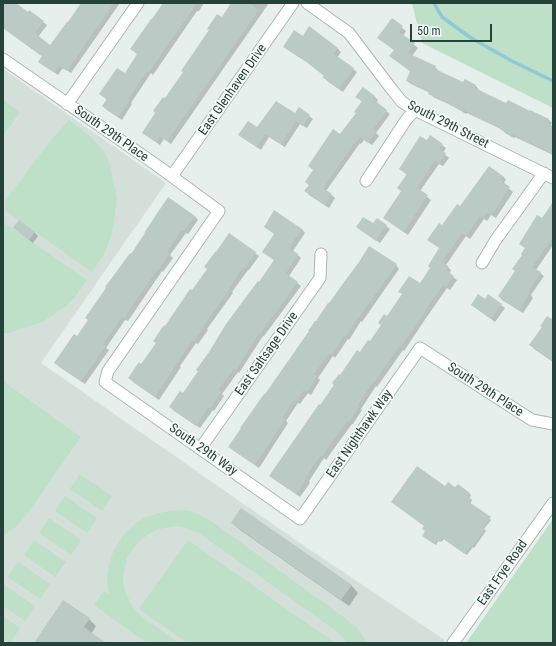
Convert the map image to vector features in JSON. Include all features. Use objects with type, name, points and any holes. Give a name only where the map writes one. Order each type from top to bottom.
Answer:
[{"type":"street","points":[[68,104],[138,3]]},
{"type":"street","name":"East Glenhaven Drive","points":[[172,176],[293,3]]},
{"type":"street","name":"South 29th Street","points":[[307,3],[349,32],[402,102],[415,110],[548,175]]},
{"type":"street","name":"South 29th Place","points":[[3,59],[172,176],[219,211],[108,371],[105,382]]},
{"type":"street","points":[[366,181],[406,120],[415,110]]},
{"type":"street","points":[[482,263],[495,241],[548,175]]},
{"type":"street","name":"East Saltsage Drive","points":[[200,449],[320,278],[320,254]]},
{"type":"street","name":"South 29th Place","points":[[420,348],[532,420],[553,424]]},
{"type":"street","name":"East Nighthawk Way","points":[[300,519],[420,348]]},
{"type":"street","name":"South 29th Way","points":[[105,382],[300,519]]},
{"type":"street","name":"East Frye Road","points":[[453,643],[553,503]]},
{"type":"shaded area","points":[[3,69],[166,183],[41,363],[297,541],[445,640],[443,643],[3,643]]},
{"type":"green space","points":[[412,3],[553,3],[553,108],[422,43]]},
{"type":"green space","points":[[3,100],[20,112],[3,136]]},
{"type":"green space","points":[[69,120],[91,137],[104,152],[110,164],[117,198],[111,236],[104,254],[92,272],[6,211],[5,201],[47,145]]},
{"type":"green space","points":[[3,222],[87,280],[75,297],[66,306],[53,315],[42,322],[9,333],[3,333]]},
{"type":"green space","points":[[3,381],[81,437],[27,514],[17,526],[3,535]]},
{"type":"green space","points":[[80,474],[112,496],[102,511],[70,489]]},
{"type":"green space","points":[[65,496],[97,518],[87,533],[55,511]]},
{"type":"green space","points":[[169,511],[190,511],[211,521],[345,618],[357,628],[367,643],[348,643],[336,631],[200,534],[184,527],[177,526],[159,529],[139,541],[127,558],[123,580],[125,592],[133,607],[141,616],[179,643],[147,643],[94,605],[104,591],[109,594],[107,583],[110,562],[113,552],[123,535],[136,523],[146,517]]},
{"type":"green space","points":[[49,518],[81,540],[71,555],[39,533]]},
{"type":"green space","points":[[553,519],[553,643],[466,643]]},
{"type":"green space","points":[[34,540],[66,562],[55,577],[24,555]]},
{"type":"green space","points":[[188,540],[335,643],[187,643],[139,609]]},
{"type":"green space","points":[[18,562],[50,584],[40,599],[8,577]]},
{"type":"green space","points":[[3,584],[35,606],[25,621],[3,606]]},
{"type":"green space","points":[[3,616],[20,628],[10,643],[3,638]]},
{"type":"building","points":[[3,3],[16,3],[44,21],[35,33],[50,45],[81,3],[114,3],[67,71],[59,66],[55,73],[38,62],[42,56],[3,28]]},
{"type":"building","points":[[163,3],[197,3],[149,72],[147,71],[118,117],[102,106],[107,99],[99,94],[117,68],[125,73],[137,54],[130,49]]},
{"type":"building","points":[[231,3],[249,3],[259,10],[167,141],[160,136],[156,142],[142,133],[155,113],[153,111],[163,97],[165,98],[183,72],[181,71],[209,30],[207,29],[217,14],[222,17]]},
{"type":"building","points":[[392,18],[403,26],[399,32],[415,43],[408,53],[436,66],[435,69],[463,82],[465,79],[476,85],[475,88],[506,103],[508,100],[549,119],[547,123],[553,126],[553,154],[511,135],[463,110],[462,111],[406,81],[410,71],[389,56],[394,50],[377,38]]},
{"type":"building","points":[[309,26],[338,48],[334,54],[354,68],[339,89],[322,77],[324,76],[304,60],[283,47],[294,30],[303,36]]},
{"type":"building","points":[[363,87],[375,96],[373,99],[387,110],[373,130],[376,132],[368,143],[360,137],[357,142],[356,141],[323,188],[332,194],[325,205],[304,191],[309,185],[305,182],[313,170],[308,166],[333,129],[340,134],[356,113],[354,112],[362,101],[355,97]]},
{"type":"building","points":[[276,101],[295,113],[299,107],[310,115],[303,126],[296,121],[281,144],[265,134],[257,147],[238,135],[248,121],[257,127]]},
{"type":"building","points":[[430,135],[443,144],[439,149],[446,153],[439,164],[435,161],[417,188],[428,195],[404,232],[383,218],[401,191],[397,188],[407,174],[399,169],[420,136],[427,140]]},
{"type":"building","points":[[489,166],[503,176],[500,180],[510,187],[492,215],[487,212],[483,218],[480,216],[466,236],[462,233],[442,262],[448,266],[446,270],[454,276],[446,287],[443,285],[400,348],[399,347],[373,384],[372,383],[358,405],[360,406],[349,422],[348,421],[334,439],[322,457],[320,456],[296,494],[269,476],[334,385],[332,383],[339,374],[340,375],[357,350],[360,352],[368,340],[370,341],[381,325],[378,323],[384,314],[387,316],[402,294],[398,292],[409,276],[420,283],[430,268],[428,266],[439,248],[427,240],[439,223],[442,225],[457,204],[460,206]]},
{"type":"building","points":[[168,197],[195,216],[184,231],[182,230],[167,252],[170,254],[124,318],[122,317],[103,344],[106,346],[81,381],[54,363],[74,334],[77,336],[88,320],[85,318],[106,288],[105,287],[130,253],[131,254]]},
{"type":"building","points":[[553,202],[553,237],[532,267],[541,272],[528,292],[530,293],[519,311],[498,296],[515,271],[512,269],[525,248],[519,244],[537,215],[542,218]]},
{"type":"building","points":[[274,210],[302,229],[289,248],[298,254],[286,273],[298,282],[260,334],[259,333],[236,370],[234,369],[218,390],[221,392],[211,408],[209,407],[196,426],[169,407],[180,391],[183,393],[226,324],[274,260],[262,252],[274,234],[264,227]]},
{"type":"building","points":[[363,217],[373,223],[377,218],[387,225],[376,241],[356,227]]},
{"type":"building","points":[[19,220],[35,232],[29,240],[13,228]]},
{"type":"building","points":[[229,233],[256,252],[229,288],[230,289],[204,325],[205,326],[194,341],[192,341],[155,397],[128,378],[139,362],[141,364],[156,343],[153,341],[190,289],[192,290],[207,269],[204,267]]},
{"type":"building","points":[[369,246],[397,264],[345,337],[344,336],[332,355],[329,353],[314,374],[317,376],[307,392],[304,390],[296,402],[294,400],[283,417],[285,419],[255,465],[228,447]]},
{"type":"building","points":[[478,294],[485,299],[488,294],[502,304],[491,319],[471,305]]},
{"type":"building","points":[[547,316],[553,320],[553,361],[529,345],[542,327],[540,326]]},
{"type":"building","points":[[417,466],[445,486],[448,482],[455,487],[458,484],[470,493],[468,496],[471,498],[469,502],[491,517],[483,528],[485,529],[465,554],[442,538],[440,542],[437,540],[434,544],[422,536],[425,531],[422,529],[424,526],[391,502]]},
{"type":"building","points":[[241,508],[352,585],[341,600],[231,523]]},
{"type":"building","points":[[63,600],[90,618],[84,627],[106,643],[34,643]]},
{"type":"waterway","points":[[434,3],[442,17],[471,38],[512,61],[553,81]]}]
